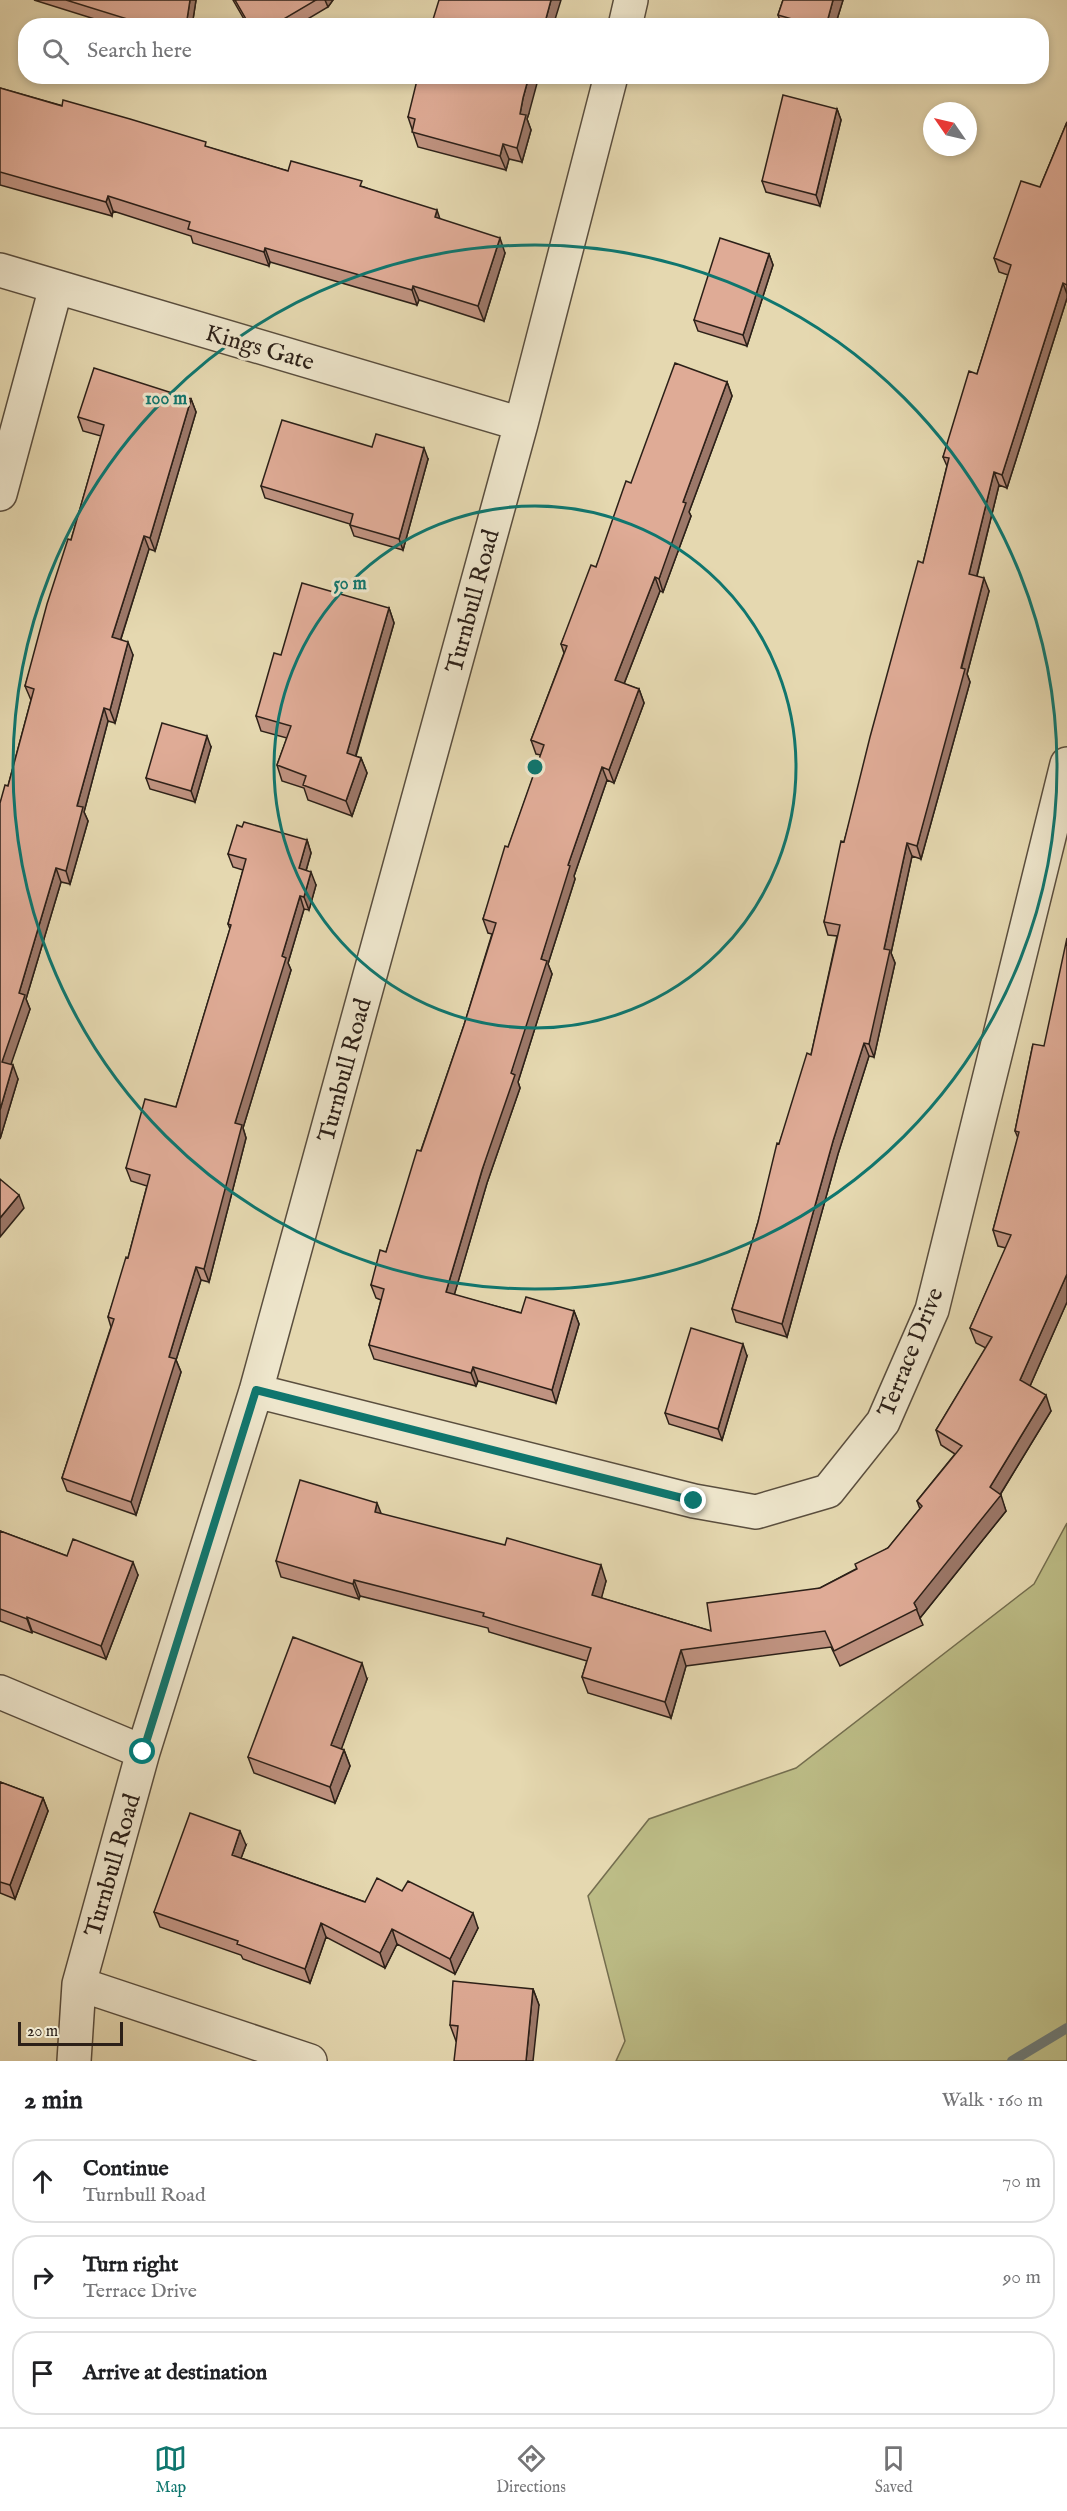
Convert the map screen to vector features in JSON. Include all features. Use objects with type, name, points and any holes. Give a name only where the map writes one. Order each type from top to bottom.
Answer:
[{"type":"street","points":[[627,18],[632,0]]},
{"type":"street","name":"Turnbull Road","points":[[74,2061],[79,1984],[143,1752],[256,1390],[521,423],[610,84]]},
{"type":"street","name":"Kings Gate","points":[[0,270],[521,423]]},
{"type":"street","points":[[0,494],[56,287]]},
{"type":"street","name":"Terrace Drive","points":[[256,1390],[694,1501],[756,1512],[828,1491],[883,1422],[932,1310],[1067,764]]},
{"type":"street","points":[[0,1692],[143,1752]]},
{"type":"street","points":[[79,1984],[310,2061]]},
{"type":"green space","points":[[1067,1523],[1067,2061],[616,2061],[625,2041],[588,1896],[649,1819],[796,1768],[1034,1584]]},
{"type":"building","points":[[66,0],[190,0],[187,18],[124,18]]},
{"type":"building","points":[[235,0],[316,0],[286,18],[245,18]]},
{"type":"building","points":[[439,0],[551,0],[546,18],[433,18]]},
{"type":"building","points":[[783,0],[833,0],[828,18],[788,18],[778,15]]},
{"type":"building","points":[[416,84],[527,84],[520,114],[526,115],[517,148],[503,144],[500,156],[412,132],[415,119],[408,117]]},
{"type":"building","points":[[0,88],[62,106],[63,100],[130,119],[206,142],[205,146],[288,171],[291,161],[362,181],[360,186],[437,210],[435,217],[500,238],[478,306],[413,286],[412,290],[265,248],[264,252],[188,229],[190,222],[108,196],[106,202],[0,172]]},
{"type":"building","points":[[783,95],[837,109],[816,195],[762,181]]},
{"type":"building","points":[[1067,122],[1067,285],[1063,283],[1002,475],[994,472],[969,574],[984,578],[961,668],[965,669],[917,846],[907,843],[884,949],[890,950],[869,1044],[864,1043],[833,1141],[782,1324],[732,1309],[758,1222],[777,1143],[779,1144],[807,1053],[811,1055],[840,925],[824,922],[841,841],[844,842],[918,561],[923,563],[949,458],[943,457],[969,371],[977,374],[1011,265],[994,258],[1021,181],[1040,187]]},
{"type":"building","points":[[720,238],[769,254],[743,335],[694,320]]},
{"type":"building","points":[[675,363],[727,382],[683,502],[686,503],[659,579],[655,577],[615,680],[639,689],[609,770],[602,767],[568,865],[570,866],[541,959],[547,961],[511,1073],[515,1075],[482,1170],[446,1292],[521,1313],[526,1297],[574,1311],[552,1390],[473,1367],[471,1373],[369,1345],[384,1289],[371,1285],[380,1250],[386,1252],[417,1150],[421,1151],[496,923],[483,919],[505,846],[508,847],[544,745],[531,740],[567,646],[561,644],[591,565],[596,567],[626,481],[631,483]]},
{"type":"building","points":[[94,368],[191,399],[150,538],[144,536],[112,637],[128,642],[110,710],[104,708],[77,806],[83,807],[66,871],[56,868],[19,993],[25,995],[2,1062],[13,1065],[0,1110],[0,803],[5,785],[8,786],[34,689],[25,686],[47,604],[68,539],[71,540],[104,425],[78,417]]},
{"type":"building","points":[[282,420],[372,447],[376,434],[424,448],[399,539],[350,525],[353,514],[261,486]]},
{"type":"building","points":[[302,583],[389,608],[347,753],[361,758],[346,801],[303,785],[306,776],[277,765],[291,726],[256,716],[274,653],[281,655]]},
{"type":"building","points":[[162,723],[207,736],[191,791],[146,778]]},
{"type":"building","points":[[244,822],[307,840],[299,868],[311,872],[304,897],[300,896],[282,956],[286,958],[235,1123],[242,1125],[204,1269],[196,1267],[169,1357],[176,1359],[131,1502],[62,1478],[114,1319],[108,1317],[126,1257],[128,1258],[150,1175],[126,1168],[145,1099],[176,1107],[231,925],[228,924],[246,859],[228,854],[237,825],[242,827]]},
{"type":"building","points":[[1067,938],[1067,1274],[1020,1380],[1046,1395],[990,1487],[1001,1495],[914,1603],[917,1609],[834,1651],[825,1631],[681,1650],[665,1702],[582,1677],[591,1648],[483,1616],[484,1613],[354,1580],[353,1584],[276,1561],[300,1480],[377,1503],[375,1512],[505,1545],[507,1538],[601,1565],[592,1595],[711,1631],[707,1603],[820,1588],[857,1569],[855,1564],[888,1548],[922,1506],[917,1501],[962,1446],[936,1430],[992,1337],[970,1328],[1011,1235],[993,1230],[1019,1132],[1015,1131],[1033,1044],[1044,1046]]},
{"type":"building","points":[[0,1179],[19,1195],[0,1218]]},
{"type":"building","points":[[691,1328],[743,1344],[718,1429],[665,1413]]},
{"type":"building","points":[[0,1531],[67,1556],[73,1539],[133,1562],[101,1646],[0,1609]]},
{"type":"building","points":[[293,1637],[362,1663],[331,1745],[344,1750],[330,1787],[248,1757]]},
{"type":"building","points":[[0,1782],[43,1798],[10,1885],[0,1882]]},
{"type":"building","points":[[190,1813],[240,1831],[232,1855],[365,1902],[377,1878],[402,1891],[408,1881],[473,1913],[450,1959],[392,1929],[380,1953],[321,1923],[305,1969],[237,1944],[238,1941],[154,1912]]},
{"type":"building","points":[[453,1981],[533,1989],[526,2061],[454,2061],[458,2026],[450,2025]]},
{"type":"waterway","points":[[1012,2061],[1067,2028]]},
{"type":"route","points":[[143,1752],[256,1390],[694,1501]]}]
